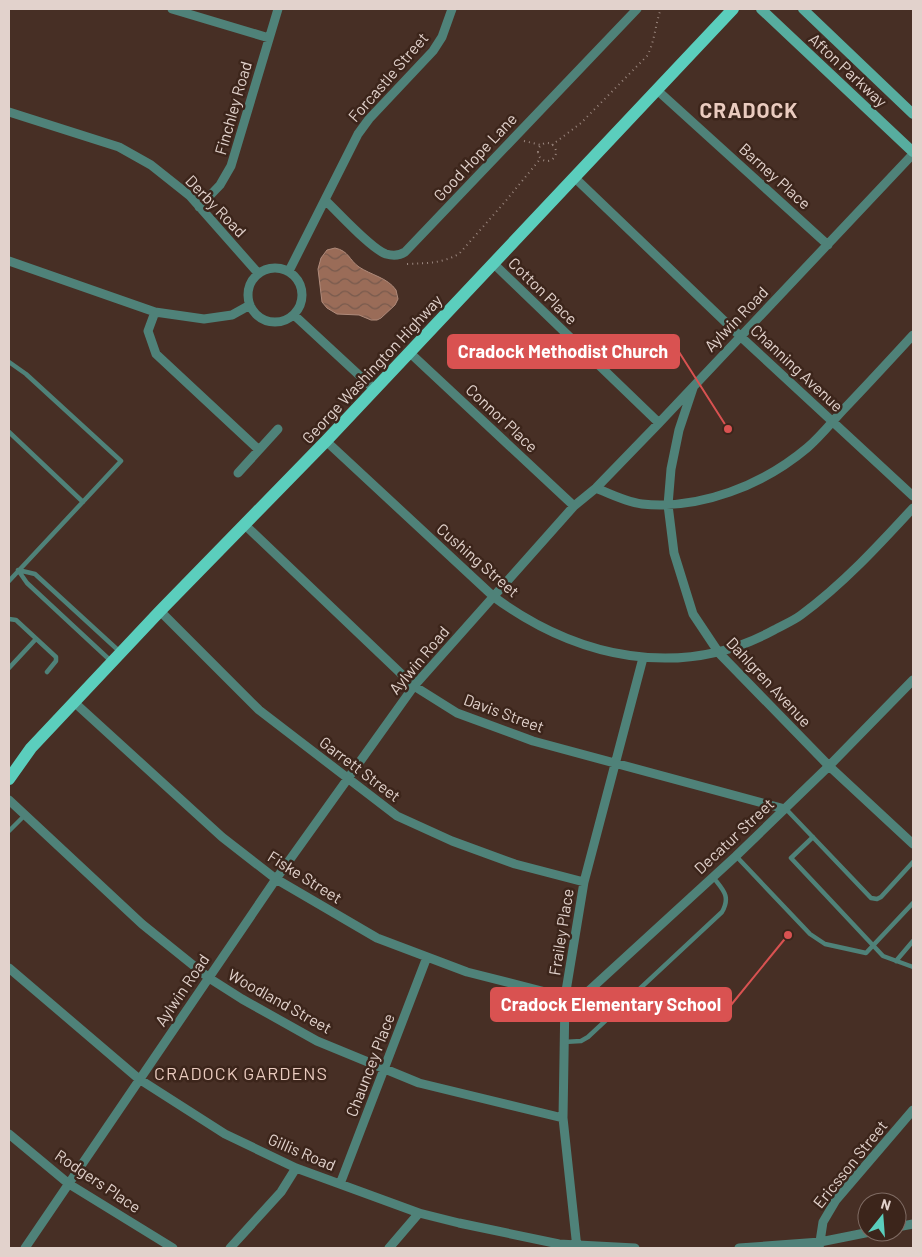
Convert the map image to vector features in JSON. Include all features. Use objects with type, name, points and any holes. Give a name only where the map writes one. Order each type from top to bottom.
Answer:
[{"type":"main road","name":"George Washington Highway","points":[[9,779],[31,748],[160,611],[326,441],[733,9]]},
{"type":"main road","name":"George Washington Highway","points":[[9,763],[31,748]]},
{"type":"street","points":[[172,9],[269,38]]},
{"type":"street","name":"Finchley Road","points":[[199,206],[220,185],[231,166],[278,9]]},
{"type":"street","name":"Forcastle Street","points":[[289,271],[358,134],[433,51],[442,37],[452,9]]},
{"type":"street","name":"Good Hope Lane","points":[[325,200],[380,251],[387,254],[400,255],[410,248],[637,9]]},
{"type":"street","name":"Afton Parkway","points":[[761,9],[913,153]]},
{"type":"street","name":"Afton Parkway","points":[[803,9],[913,114]]},
{"type":"street","name":"Barney Place","points":[[657,90],[828,244]]},
{"type":"street","name":"Derby Road","points":[[9,112],[119,147],[151,165],[190,196],[258,273]]},
{"type":"street","name":"Aylwin Road","points":[[25,1248],[276,879],[346,778],[414,686],[574,506],[596,488],[694,386],[913,153]]},
{"type":"street","name":"Channing Avenue","points":[[575,178],[740,336],[913,496]]},
{"type":"street","points":[[9,261],[155,312],[204,319],[232,315],[250,306]]},
{"type":"street","name":"Cotton Place","points":[[494,264],[658,423]]},
{"type":"street","points":[[273,267],[289,271],[296,276],[303,291],[303,300],[300,308],[287,320],[270,322],[261,319],[250,306],[248,288],[252,280],[258,273],[273,267]]},
{"type":"street","points":[[155,312],[148,332],[156,354],[259,450]]},
{"type":"street","points":[[294,315],[374,389]]},
{"type":"street","points":[[596,488],[640,504],[668,505],[708,498],[744,487],[782,466],[801,452],[832,422],[913,335]]},
{"type":"street","name":"Connor Place","points":[[409,352],[574,506]]},
{"type":"street","name":"Dahlgren Avenue","points":[[694,386],[679,430],[668,505],[674,553],[693,614],[719,653],[829,766],[913,844]]},
{"type":"street","points":[[238,473],[278,429]]},
{"type":"street","name":"Cushing Street","points":[[326,441],[494,596],[518,615],[560,636],[602,650],[643,658],[719,653],[753,641],[800,616],[860,565],[913,508]]},
{"type":"street","name":"Davis Street","points":[[245,525],[414,686],[457,713],[533,741],[785,809]]},
{"type":"street","name":"Garrett Street","points":[[160,611],[259,710],[397,816],[452,841],[515,864],[584,882]]},
{"type":"street","name":"Frailey Place","points":[[577,1246],[563,1118],[565,997],[584,882],[643,658]]},
{"type":"street","name":"Decatur Street","points":[[565,997],[582,997],[736,856],[829,766],[913,680]]},
{"type":"street","name":"Fiske Street","points":[[75,703],[222,837],[276,879],[377,938],[467,972],[565,997]]},
{"type":"street","name":"Woodland Street","points":[[9,800],[142,924],[210,978],[242,998],[317,1041],[419,1083],[563,1118]]},
{"type":"street","name":"Chauncey Place","points":[[340,1184],[427,957]]},
{"type":"street","name":"Gillis Road","points":[[9,968],[139,1079],[225,1134],[296,1168],[419,1213],[557,1246],[635,1248]]},
{"type":"street","name":"Ericsson Street","points":[[819,1245],[823,1222],[836,1200],[913,1110]]},
{"type":"street","name":"Rodgers Place","points":[[9,1134],[69,1184],[173,1248]]},
{"type":"street","points":[[230,1248],[281,1192],[296,1168]]},
{"type":"street","points":[[389,1248],[419,1213]]},
{"type":"street","points":[[740,1248],[819,1245],[857,1235]]},
{"type":"lane","points":[[9,362],[26,374],[121,461],[9,580]]},
{"type":"lane","points":[[9,432],[83,502]]},
{"type":"lane","points":[[18,570],[36,574],[116,658]]},
{"type":"lane","points":[[18,570],[27,583],[116,658]]},
{"type":"lane","points":[[9,619],[16,620],[35,640],[56,657],[56,661],[47,672]]},
{"type":"lane","points":[[9,668],[35,640]]},
{"type":"lane","points":[[785,809],[871,898],[881,897],[913,862]]},
{"type":"lane","points":[[9,831],[25,815]]},
{"type":"lane","points":[[813,837],[791,858],[883,956],[913,967]]},
{"type":"lane","points":[[736,856],[810,934],[826,944],[866,953],[912,906]]},
{"type":"lane","points":[[564,1042],[581,1041],[588,1038],[722,912],[726,905],[726,897],[724,891],[713,877]]},
{"type":"lane","points":[[896,961],[913,941]]},
{"type":"path","points":[[552,145],[581,123],[647,56],[650,51],[656,20],[661,9]]},
{"type":"path","points":[[518,134],[525,141],[541,145],[547,143],[556,150],[554,158],[549,161],[540,158]]},
{"type":"path","points":[[540,158],[538,150],[541,145]]},
{"type":"path","points":[[407,264],[435,264],[459,254],[504,203],[540,158]]},
{"type":"water","points":[[335,248],[346,253],[359,267],[384,280],[396,290],[398,299],[395,305],[381,318],[371,320],[359,315],[337,314],[327,308],[322,302],[318,269],[321,258],[327,250]]},
{"type":"place","name":"Cradock Methodist Church","points":[[728,429]]},
{"type":"place","name":"Cradock Elementary School","points":[[788,935]]},
{"type":"district","name":"CRADOCK","points":[[749,111]]},
{"type":"district","name":"CRADOCK GARDENS","points":[[241,1074]]}]
